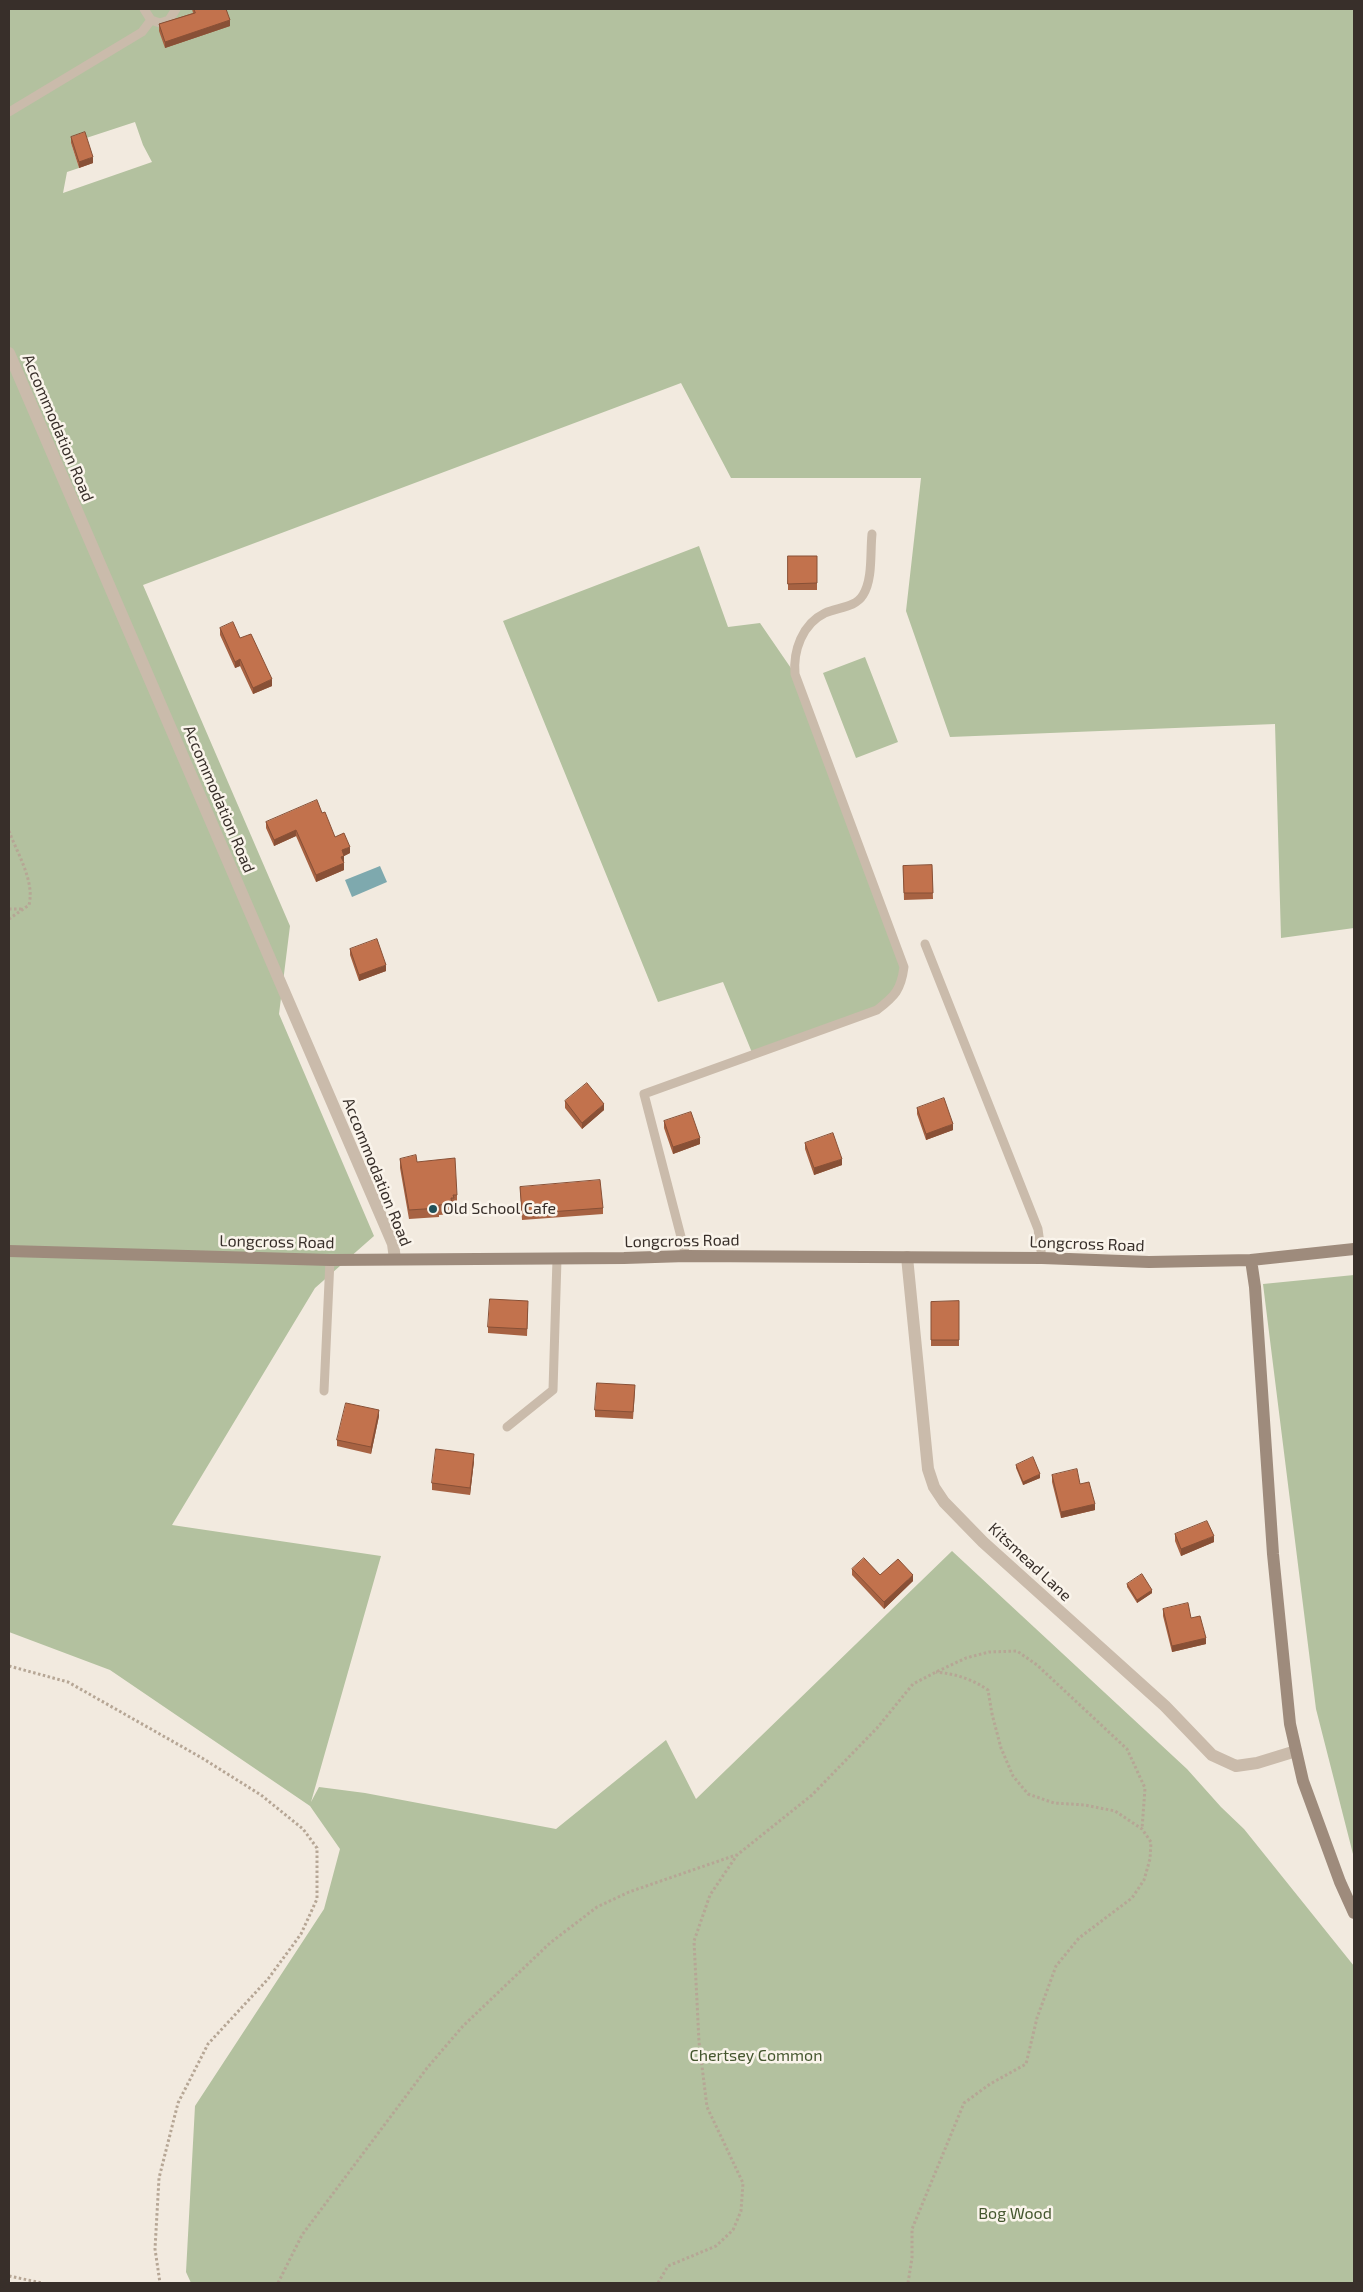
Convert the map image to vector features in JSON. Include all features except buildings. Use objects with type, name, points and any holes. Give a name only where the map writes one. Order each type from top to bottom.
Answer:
[{"type":"main road","name":"Longcross Road","points":[[9,1251],[330,1260],[556,1259],[686,1256],[1042,1258],[1149,1262],[1251,1260],[1354,1249]]},
{"type":"main road","points":[[1251,1260],[1255,1287],[1273,1554],[1282,1660],[1290,1724],[1303,1780],[1327,1848],[1354,1913]]},
{"type":"street","name":"Accommodation Road","points":[[9,353],[393,1244],[395,1259]]},
{"type":"street","name":"Kitsmead Lane","points":[[907,1257],[928,1469],[934,1487],[944,1502],[983,1542],[1165,1706],[1212,1755],[1236,1766],[1257,1763],[1296,1751]]},
{"type":"lane","points":[[144,9],[151,20],[165,22],[173,16],[176,9]]},
{"type":"lane","points":[[9,112],[142,32],[151,20]]},
{"type":"lane","points":[[686,1256],[644,1094],[877,1010],[893,997],[902,983],[904,967],[794,674],[793,658],[805,629],[824,613],[853,604],[862,597],[868,585],[872,534]]},
{"type":"lane","points":[[925,944],[1038,1229],[1042,1258]]},
{"type":"lane","points":[[507,1427],[553,1390],[556,1259]]},
{"type":"lane","points":[[324,1391],[330,1260]]},
{"type":"path","points":[[9,831],[28,881],[31,897],[29,905],[9,919]]},
{"type":"path","points":[[9,909],[23,909]]},
{"type":"path","points":[[658,2283],[668,2266],[716,2246],[733,2230],[741,2211],[743,2183],[707,2107],[699,2042],[694,1942],[710,1895],[737,1855],[812,1795],[877,1728],[913,1684],[966,1658],[989,1652],[1017,1652],[1037,1665],[1127,1749],[1145,1788],[1142,1830]]},
{"type":"path","points":[[9,1666],[68,1682],[202,1758],[261,1795],[303,1829],[317,1848],[317,1899],[301,1934],[268,1979],[208,2044],[178,2103],[159,2178],[154,2249],[160,2283]]},
{"type":"path","points":[[908,2283],[912,2258],[912,2229],[964,2103],[990,2084],[1026,2064],[1036,2018],[1056,1966],[1079,1938],[1132,1898],[1144,1880],[1150,1859],[1150,1842],[1142,1830],[1115,1811],[1085,1805],[1054,1803],[1028,1794],[1012,1776],[1001,1748],[988,1690],[976,1682],[955,1674],[936,1672]]},
{"type":"path","points":[[278,2283],[302,2235],[427,2068],[463,2026],[550,1942],[597,1907],[629,1892],[737,1855]]},
{"type":"path","points":[[9,2276],[42,2283]]},
{"type":"green space","points":[[9,9],[1354,9],[1354,928],[1281,938],[1275,724],[950,737],[906,611],[921,478],[731,478],[681,383],[143,585],[290,926],[279,1014],[374,1236],[315,1288],[172,1525],[381,1556],[311,1802],[319,1787],[365,1793],[556,1829],[666,1740],[696,1799],[952,1551],[1187,1769],[1221,1807],[1244,1829],[1354,1966],[1354,2283],[191,2283],[186,2272],[195,2106],[324,1909],[340,1849],[310,1806],[110,1670],[9,1632]],"holes":[[[135,122],[143,145],[152,162],[63,193],[67,172],[79,168],[71,143]]]},
{"type":"green space","points":[[699,546],[728,627],[760,623],[795,674],[904,967],[902,983],[877,1010],[753,1055],[723,982],[658,1002],[503,621]]},
{"type":"green space","points":[[865,657],[898,742],[856,758],[823,673]]},
{"type":"green space","points":[[1354,1275],[1354,1858],[1316,1709],[1263,1284]]},
{"type":"water","points":[[380,866],[387,882],[352,897],[345,880]]},
{"type":"place","name":"Old School Cafe","points":[[433,1209]]},
{"type":"park label","name":"Chertsey Common","points":[[756,2056]]},
{"type":"park label","name":"Bog Wood","points":[[1015,2214]]}]
